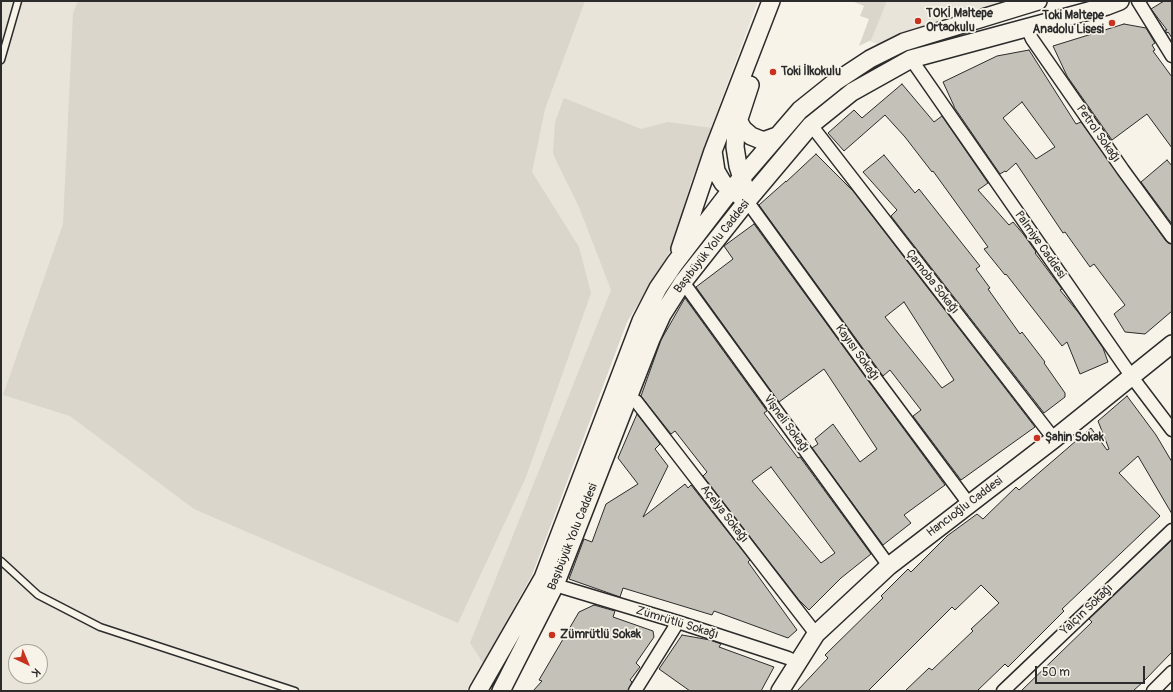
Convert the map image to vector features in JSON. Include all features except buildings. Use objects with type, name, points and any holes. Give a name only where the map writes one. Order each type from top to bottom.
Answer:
[{"type":"main road","points":[[675,263],[713,151],[771,1]]},
{"type":"main road","points":[[747,201],[737,183],[738,166],[735,147],[736,128],[748,92],[783,1]]},
{"type":"main road","name":"Başıbüyük Yolu Caddesi","points":[[478,691],[543,578],[640,321],[658,288],[675,263],[737,183],[800,110],[835,82],[870,59],[904,42],[1038,1]]},
{"type":"main road","name":"Başıbüyük Yolu Caddesi","points":[[501,691],[555,585],[628,397],[662,315],[683,282],[747,201],[811,125],[852,92],[911,60],[1107,6],[1120,1]]},
{"type":"main road","points":[[738,120],[743,130],[751,136],[761,140],[766,140],[777,136]]},
{"type":"main road","points":[[713,151],[716,171],[724,183],[737,183]]},
{"type":"main road","name":"Hancıoğlu Caddesi","points":[[780,691],[816,634],[889,566],[1054,439],[1172,344]]},
{"type":"street","points":[[1138,1],[1172,56]]},
{"type":"street","name":"Petrol Sokağı","points":[[1027,28],[1036,45],[1123,170],[1172,237]]},
{"type":"street","name":"Palmiye Caddesi","points":[[911,60],[1132,377],[1172,430]]},
{"type":"street","name":"Çamoba Sokağı","points":[[811,125],[1054,439]]},
{"type":"street","name":"Kayısı Sokağı","points":[[747,201],[969,504]]},
{"type":"street","name":"Vişneli Sokağı","points":[[683,282],[889,566]]},
{"type":"street","name":"Açelya Sokağı","points":[[628,397],[636,401],[816,634]]},
{"type":"street","name":"Yalçın Sokağı","points":[[1003,691],[1172,530]]},
{"type":"street","name":"Zümrütlü Sokağı","points":[[555,585],[678,622],[797,662]]},
{"type":"street","points":[[635,691],[678,622]]},
{"type":"street","points":[[1153,691],[1172,672]]},
{"type":"lane","points":[[1,60],[18,1]]},
{"type":"lane","points":[[1,561],[38,595],[100,626],[295,691]]},
{"type":"shaded area","points":[[1,1],[758,1],[691,182],[672,248],[627,322],[532,575],[466,691],[1,691]]},
{"type":"shaded area","points":[[78,1],[585,1],[545,109],[532,172],[579,247],[591,293],[526,477],[458,623],[194,509],[70,416],[3,395],[63,224],[73,13]]},
{"type":"shaded area","points":[[852,1],[887,1],[871,40],[859,46],[869,19],[860,16],[864,6]]},
{"type":"shaded area","name":"TOKİ Maltepe Ortaokulu","points":[[887,1],[1023,1],[880,45],[869,41]]},
{"type":"shaded area","points":[[564,98],[641,129],[668,122],[712,128],[691,182],[672,248],[627,322],[532,575],[483,663],[470,643],[611,290],[579,207],[553,154],[555,122]]},
{"type":"place","name":"TOKİ Maltepe Ortaokulu","points":[[918,21]]},
{"type":"place","name":"Toki Maltepe Anadolu Lisesi","points":[[1112,23]]},
{"type":"place","name":"Toki İlkokulu","points":[[773,72]]},
{"type":"place","name":"Şahin Sokak","points":[[1037,438]]},
{"type":"place","name":"Zümrütlü Sokak","points":[[552,635]]}]
